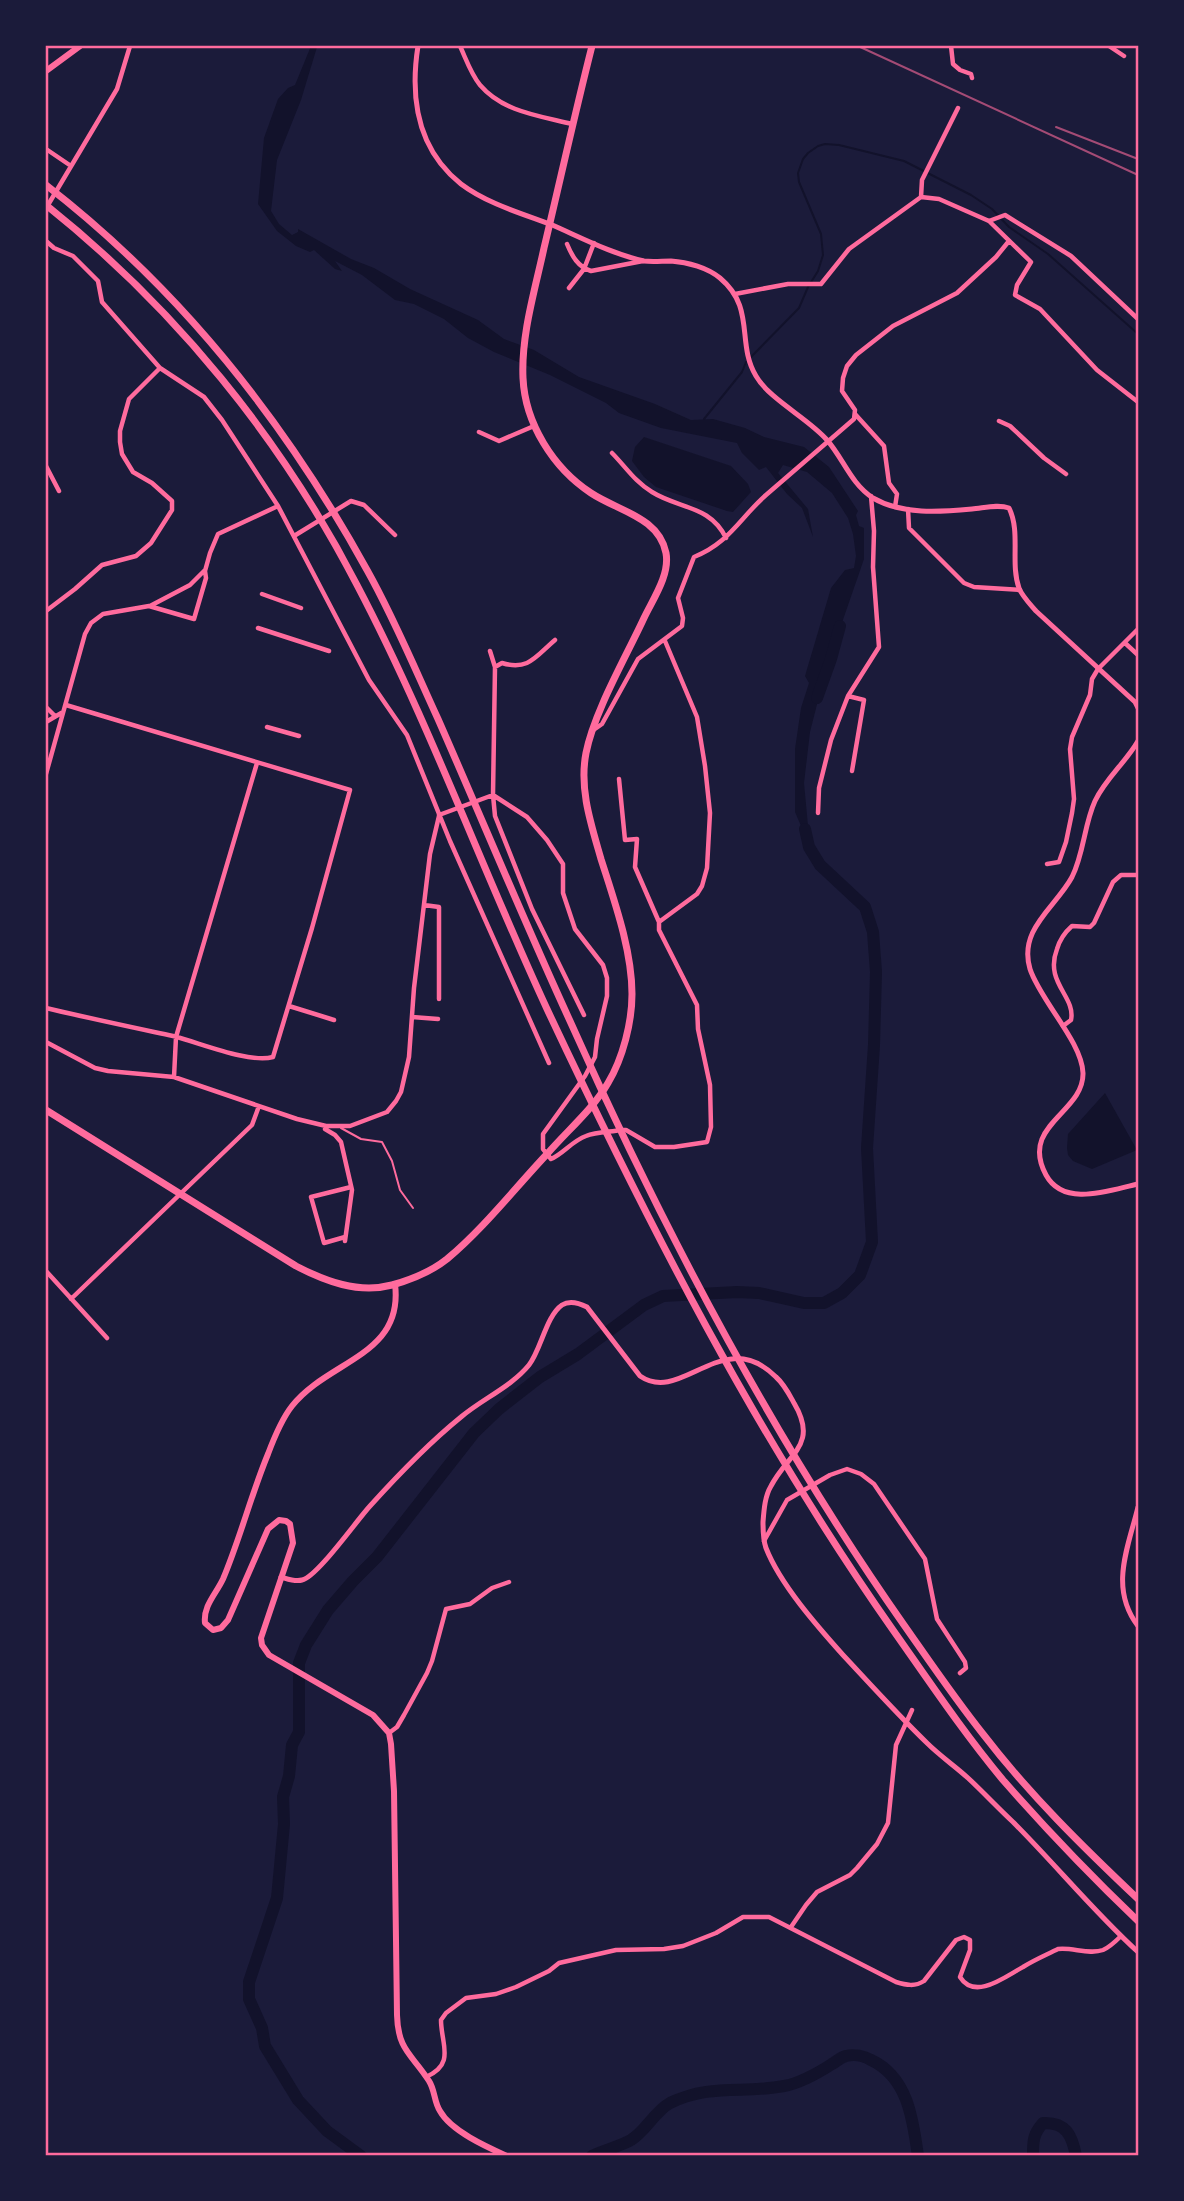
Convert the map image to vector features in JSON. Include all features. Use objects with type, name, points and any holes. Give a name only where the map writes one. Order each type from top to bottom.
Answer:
[{"type":"highway","points":[[46,1110],[313,1275],[347,1286],[374,1287],[395,1284],[428,1271],[467,1241],[579,1119],[607,1084],[621,1051],[631,1012],[631,986],[628,958],[616,909],[589,822],[585,760],[592,732],[662,580],[666,555],[662,541],[652,527],[590,493],[561,468],[547,450],[535,425],[524,393],[523,372],[532,305],[592,46]]},
{"type":"highway","points":[[46,185],[143,268],[211,340],[270,414],[330,505],[369,573],[405,646],[630,1151],[699,1285],[783,1437],[843,1533],[938,1674],[984,1735],[1064,1826],[1139,1899]]},
{"type":"highway","points":[[46,207],[130,278],[190,341],[245,407],[311,504],[357,584],[390,651],[500,904],[638,1199],[777,1451],[858,1580],[947,1709],[1001,1778],[1054,1836],[1139,1921]]},
{"type":"main road","points":[[46,71],[80,46]]},
{"type":"main road","points":[[395,1284],[397,1297],[393,1315],[381,1340],[312,1386],[287,1412],[260,1471],[222,1581],[204,1615],[205,1623],[213,1630],[221,1628],[228,1620],[268,1529],[279,1520],[290,1524],[293,1543],[261,1638],[262,1645],[269,1655],[373,1715],[389,1733],[394,1791],[398,2032],[404,2049],[434,2091],[439,2109],[447,2121],[470,2137],[507,2155]]},
{"type":"street","points":[[46,207],[117,89],[130,46]]},
{"type":"street","points":[[418,46],[414,82],[420,124],[434,154],[452,175],[490,201],[643,261]]},
{"type":"street","points":[[460,46],[475,79],[492,96],[513,108],[572,124]]},
{"type":"street","points":[[951,46],[953,64],[971,74],[972,79]]},
{"type":"street","points":[[1109,46],[1124,55]]},
{"type":"street","points":[[921,197],[922,180],[958,108]]},
{"type":"street","points":[[46,149],[71,166]]},
{"type":"street","points":[[734,293],[788,284],[821,284],[849,249],[921,197],[939,199],[989,221],[1031,262],[1017,285],[1015,295],[1040,309],[1097,370],[1139,402]]},
{"type":"street","points":[[989,221],[1005,215],[1070,256],[1139,319]]},
{"type":"street","points":[[46,241],[54,248],[73,256],[99,281],[102,302],[160,368],[204,397],[222,420],[296,534],[369,680],[407,735],[519,1000],[549,1062]]},
{"type":"street","points":[[895,507],[897,494],[889,484],[884,446],[854,413],[842,391],[848,366],[856,355],[893,326],[957,293],[996,257],[1009,241]]},
{"type":"street","points":[[569,288],[584,269],[594,243]]},
{"type":"street","points":[[567,244],[578,263],[591,271],[643,261],[677,261],[699,267],[722,279],[734,293],[745,321],[747,351],[754,373],[771,393],[828,440],[855,480],[871,496],[895,507],[908,509],[946,512],[999,506],[1009,508],[1013,519],[1016,577],[1020,590],[1036,611],[1139,708]]},
{"type":"street","points":[[46,611],[102,565],[136,556],[151,543],[172,510],[172,501],[167,496],[133,472],[122,454],[120,442],[120,430],[129,399],[160,368]]},
{"type":"street","points":[[592,732],[602,724],[638,659],[677,631],[683,622],[678,598],[691,560],[726,538],[765,495],[854,419],[854,413]]},
{"type":"street","points":[[999,421],[1010,426],[1044,458],[1066,474]]},
{"type":"street","points":[[480,432],[499,441],[535,425]]},
{"type":"street","points":[[612,453],[645,487],[705,513],[721,528],[726,538]]},
{"type":"street","points":[[46,466],[59,491]]},
{"type":"street","points":[[818,813],[819,788],[828,750],[848,696],[880,647],[873,567],[871,496]]},
{"type":"street","points":[[296,534],[351,501],[364,505],[395,536]]},
{"type":"street","points":[[149,606],[194,620],[206,578],[205,571],[218,534],[278,506]]},
{"type":"street","points":[[908,509],[909,528],[964,583],[974,587],[1020,590]]},
{"type":"street","points":[[46,774],[85,634],[91,623],[103,614],[149,606],[190,585],[205,571]]},
{"type":"street","points":[[262,594],[301,608]]},
{"type":"street","points":[[258,628],[329,651]]},
{"type":"street","points":[[1047,864],[1059,862],[1066,842],[1074,799],[1070,749],[1072,737],[1090,695],[1092,678],[1139,629]]},
{"type":"street","points":[[495,667],[502,663],[516,667],[525,665],[555,640]]},
{"type":"street","points":[[659,922],[697,894],[702,886],[707,868],[710,813],[697,716],[664,641]]},
{"type":"street","points":[[1125,643],[1139,655]]},
{"type":"street","points":[[490,651],[495,667],[495,816],[532,909],[584,1015]]},
{"type":"street","points":[[848,696],[864,700],[852,771]]},
{"type":"street","points":[[46,1008],[176,1037],[252,1058],[273,1057],[350,790],[66,705]]},
{"type":"street","points":[[46,707],[55,716]]},
{"type":"street","points":[[46,722],[64,711]]},
{"type":"street","points":[[267,727],[299,736]]},
{"type":"street","points":[[1139,741],[1101,789],[1089,815],[1072,877],[1038,922],[1030,941],[1028,960],[1031,972],[1078,1054],[1083,1071],[1074,1097],[1044,1134],[1040,1156],[1045,1174],[1057,1187],[1080,1194],[1139,1184]]},
{"type":"street","points":[[174,1077],[176,1037],[257,763]]},
{"type":"street","points":[[493,794],[527,817],[563,864],[563,893],[575,929],[603,965],[607,978],[607,996],[595,1057],[570,1097],[546,1128],[542,1142],[546,1155],[551,1159],[586,1136],[621,1130],[626,1130],[655,1147],[702,1144],[709,1139],[711,1127],[710,1085],[698,1029],[697,1005],[659,930],[659,922],[635,867],[637,839],[625,840],[619,779]]},
{"type":"street","points":[[442,814],[493,794]]},
{"type":"street","points":[[46,1042],[95,1068],[174,1077],[326,1126],[341,1127],[387,1112],[396,1101],[404,1082],[409,1057],[430,854],[442,814]]},
{"type":"street","points":[[1062,1027],[1071,1020],[1073,1013],[1054,976],[1053,962],[1062,934],[1072,926],[1090,927],[1113,882],[1121,875],[1139,875]]},
{"type":"street","points":[[424,905],[439,907],[439,999]]},
{"type":"street","points":[[289,1006],[334,1020]]},
{"type":"street","points":[[412,1017],[438,1019]]},
{"type":"street","points":[[71,1298],[252,1125],[259,1106]]},
{"type":"street","points":[[326,1126],[325,1129],[341,1142],[351,1187],[345,1239],[324,1242],[311,1197],[351,1187]]},
{"type":"street","points":[[46,1271],[107,1338]]},
{"type":"street","points":[[281,1577],[293,1580],[310,1577],[372,1504],[439,1436],[528,1366],[553,1316],[562,1306],[579,1303],[587,1307],[640,1376],[648,1382],[670,1382],[732,1358],[761,1364],[784,1386],[801,1413],[804,1430],[798,1450],[775,1479],[764,1507],[764,1541],[775,1564],[811,1620],[905,1721],[1016,1825],[1088,1904],[1139,1952]]},
{"type":"street","points":[[764,1541],[787,1500],[830,1475],[847,1469],[861,1474],[874,1484],[925,1559],[937,1619],[965,1662],[965,1668],[960,1673]]},
{"type":"street","points":[[1139,1507],[1122,1575],[1123,1597],[1139,1626]]},
{"type":"street","points":[[389,1733],[397,1727],[426,1673],[446,1609],[470,1604],[492,1588],[509,1581]]},
{"type":"street","points":[[791,1927],[817,1892],[854,1872],[885,1832],[894,1754],[905,1721],[912,1710]]},
{"type":"street","points":[[426,2077],[436,2072],[443,2063],[445,2053],[441,2020],[466,1998],[507,1991],[534,1980],[559,1963],[616,1950],[683,1946],[748,1916],[769,1916],[885,1977],[911,1986],[923,1981],[956,1940],[968,1937],[970,1950],[960,1977],[966,1985],[984,1987],[1058,1949],[1099,1951],[1121,1936]]},
{"type":"lane","points":[[341,1127],[361,1139],[382,1142],[392,1161],[400,1190],[413,1208]]},
{"type":"shaded area","points":[[311,46],[324,46],[317,47],[301,100],[277,160],[271,211],[279,224],[292,235],[298,232],[298,229],[410,289],[478,320],[504,339],[534,350],[579,377],[691,420],[713,419],[745,428],[764,437],[804,447],[829,467],[858,511],[856,515],[859,526],[864,528],[864,559],[826,669],[810,732],[804,783],[810,847],[795,812],[795,749],[801,708],[809,683],[805,676],[831,588],[845,570],[854,568],[856,556],[848,518],[832,493],[807,472],[783,465],[778,473],[808,509],[813,537],[802,508],[766,467],[759,470],[742,453],[737,443],[661,428],[619,413],[606,403],[550,375],[494,352],[468,338],[444,319],[414,304],[395,300],[362,275],[335,261],[342,271],[335,269],[314,250],[310,252],[296,246],[277,231],[258,204],[264,138],[278,99],[288,88],[295,85]]},
{"type":"shaded area","points":[[644,437],[731,466],[748,484],[751,492],[733,512],[656,487],[632,461],[635,447]]},
{"type":"shaded area","points":[[1105,1093],[1137,1150],[1092,1169],[1073,1161],[1068,1155],[1068,1134]]},
{"type":"waterway","points":[[750,358],[799,308],[818,271],[823,255],[821,234],[799,182],[798,173],[808,153],[825,144],[904,161],[971,195],[992,209],[1009,227],[1048,254],[1138,334]]},
{"type":"waterway","points":[[704,419],[742,372],[746,362]]},
{"type":"waterway","points":[[817,698],[840,626]]},
{"type":"waterway","points":[[361,2156],[327,2131],[298,2100],[265,2046],[262,2028],[249,1999],[249,1982],[277,1898],[284,1824],[283,1797],[289,1776],[292,1745],[299,1732],[299,1663],[306,1645],[328,1610],[377,1557],[474,1433],[499,1409],[540,1377],[578,1354],[644,1305],[663,1296],[737,1292],[759,1293],[804,1303],[824,1303],[842,1293],[860,1275],[872,1242],[867,1148],[874,1045],[876,972],[873,932],[865,907],[820,865],[809,847],[805,829]]},
{"type":"waterway","points":[[592,2156],[631,2140],[670,2103],[685,2097],[713,2091],[790,2085],[815,2074],[842,2057],[852,2055],[865,2057],[883,2068],[901,2088],[911,2114],[918,2156]]},
{"type":"waterway","points":[[1033,2156],[1034,2138],[1043,2123],[1051,2123],[1067,2131],[1076,2156]]},
{"type":"railway","points":[[858,46],[1138,175]]},
{"type":"railway","points":[[1056,127],[1138,159]]}]
